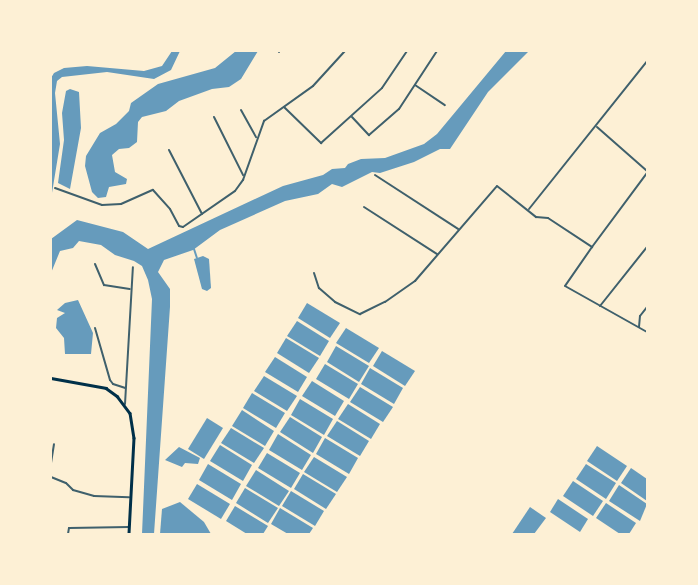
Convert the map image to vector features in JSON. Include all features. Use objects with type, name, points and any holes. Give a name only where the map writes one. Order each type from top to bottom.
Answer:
[{"type":"main road","points":[[51,378],[104,387],[125,405],[134,432],[129,534]]},
{"type":"street","points":[[55,188],[102,205],[121,204],[153,190],[180,227],[226,199],[244,176],[264,121],[313,86],[345,51]]},
{"type":"street","points":[[284,106],[321,143],[382,88],[407,51]]},
{"type":"street","points":[[352,116],[369,135],[399,108],[437,51]]},
{"type":"street","points":[[528,210],[647,61]]},
{"type":"street","points":[[415,85],[445,105]]},
{"type":"street","points":[[241,110],[256,137]]},
{"type":"street","points":[[214,117],[244,176]]},
{"type":"street","points":[[596,127],[647,172],[565,286],[647,332]]},
{"type":"street","points":[[169,150],[202,214]]},
{"type":"street","points":[[375,175],[459,229]]},
{"type":"street","points":[[314,273],[319,288],[335,302],[360,314],[415,281],[497,186],[536,217],[548,218],[592,247]]},
{"type":"street","points":[[364,207],[438,255]]},
{"type":"street","points":[[599,307],[647,247]]},
{"type":"street","points":[[95,264],[104,285],[131,289]]},
{"type":"street","points":[[125,405],[132,267]]},
{"type":"street","points":[[639,327],[640,316],[647,307]]},
{"type":"street","points":[[95,328],[110,380],[113,384],[126,388]]},
{"type":"street","points":[[51,463],[54,444]]},
{"type":"street","points":[[51,477],[73,490],[93,496],[131,497]]},
{"type":"street","points":[[68,534],[69,528],[129,527]]},
{"type":"water","points":[[172,51],[180,51],[171,70],[154,79],[107,72],[62,77],[57,81],[55,93],[60,144],[51,199],[51,78],[54,73],[64,68],[87,66],[144,71],[162,66]]},
{"type":"water","points":[[236,51],[258,51],[241,79],[229,87],[212,89],[179,101],[166,111],[142,117],[138,122],[137,142],[112,155],[115,172],[127,179],[126,184],[109,187],[106,197],[98,198],[92,192],[85,166],[86,156],[100,133],[116,124],[129,111],[131,103],[158,84],[215,68]]},
{"type":"water","points":[[506,51],[529,51],[488,92],[450,149],[440,149],[414,162],[380,173],[372,172],[342,187],[332,184],[318,194],[285,201],[220,230],[193,250],[164,260],[158,272],[170,289],[170,307],[154,534],[142,534],[152,299],[148,280],[142,266],[134,261],[115,255],[101,245],[79,241],[73,248],[60,251],[51,273],[51,239],[77,220],[123,232],[148,249],[283,186],[323,175],[332,169],[345,168],[361,159],[385,158],[424,144],[437,134]]},
{"type":"water","points":[[70,89],[79,92],[81,128],[70,189],[58,183],[64,140],[62,113],[66,91]]},
{"type":"water","points":[[203,256],[209,259],[211,288],[207,291],[202,289],[194,259]]},
{"type":"water","points":[[78,300],[93,333],[91,354],[65,354],[64,338],[56,328],[57,318],[65,313],[57,310],[65,303]]},
{"type":"water","points":[[307,303],[340,323],[330,338],[298,318]]},
{"type":"water","points":[[297,321],[329,341],[320,356],[287,336]]},
{"type":"water","points":[[346,328],[379,348],[369,363],[336,343]]},
{"type":"water","points":[[286,338],[319,358],[309,373],[277,353]]},
{"type":"water","points":[[336,346],[369,366],[359,382],[327,362]]},
{"type":"water","points":[[382,351],[415,371],[405,386],[373,366]]},
{"type":"water","points":[[275,357],[307,377],[298,392],[265,372]]},
{"type":"water","points":[[325,364],[358,384],[349,399],[316,379]]},
{"type":"water","points":[[370,368],[403,388],[394,404],[361,384]]},
{"type":"water","points":[[264,376],[297,396],[287,411],[254,391]]},
{"type":"water","points":[[312,381],[344,401],[335,416],[302,396]]},
{"type":"water","points":[[360,387],[393,407],[383,422],[350,402]]},
{"type":"water","points":[[252,393],[285,413],[276,428],[243,408]]},
{"type":"water","points":[[300,399],[333,419],[324,435],[291,415]]},
{"type":"water","points":[[348,404],[380,424],[371,439],[338,419]]},
{"type":"water","points":[[242,410],[274,431],[265,446],[232,426]]},
{"type":"water","points":[[290,417],[322,437],[313,453],[280,432]]},
{"type":"water","points":[[207,418],[223,428],[204,459],[188,449]]},
{"type":"water","points":[[337,421],[369,441],[360,456],[327,436]]},
{"type":"water","points":[[231,428],[264,448],[254,463],[221,443]]},
{"type":"water","points":[[278,434],[311,455],[302,470],[269,450]]},
{"type":"water","points":[[325,438],[358,458],[349,474],[316,454]]},
{"type":"water","points":[[220,445],[252,465],[243,481],[210,461]]},
{"type":"water","points":[[597,446],[627,466],[617,481],[587,461]]},
{"type":"water","points":[[179,447],[200,458],[198,464],[185,463],[182,467],[165,460]]},
{"type":"water","points":[[267,453],[300,473],[291,488],[258,468]]},
{"type":"water","points":[[314,457],[347,477],[337,492],[304,472]]},
{"type":"water","points":[[208,464],[241,484],[232,500],[199,480]]},
{"type":"water","points":[[586,464],[616,483],[606,499],[576,479]]},
{"type":"water","points":[[631,468],[647,479],[647,501],[621,483]]},
{"type":"water","points":[[256,470],[289,491],[279,506],[246,486]]},
{"type":"water","points":[[303,474],[336,494],[326,509],[294,489]]},
{"type":"water","points":[[573,481],[603,501],[593,516],[563,496]]},
{"type":"water","points":[[197,484],[230,504],[221,519],[188,499]]},
{"type":"water","points":[[619,485],[647,504],[640,521],[609,501]]},
{"type":"water","points":[[245,488],[278,508],[268,523],[236,503]]},
{"type":"water","points":[[291,491],[324,511],[315,526],[282,506]]},
{"type":"water","points":[[558,499],[588,519],[580,532],[550,512]]},
{"type":"water","points":[[180,502],[204,522],[211,534],[160,534],[162,509]]},
{"type":"water","points":[[606,503],[636,523],[629,534],[620,534],[596,518]]},
{"type":"water","points":[[235,506],[268,526],[263,534],[247,534],[226,521]]},
{"type":"water","points":[[530,507],[546,518],[534,534],[512,534]]},
{"type":"water","points":[[280,508],[313,528],[309,534],[288,534],[271,524]]},
{"type":"waterway","points":[[194,249],[197,258]]}]
